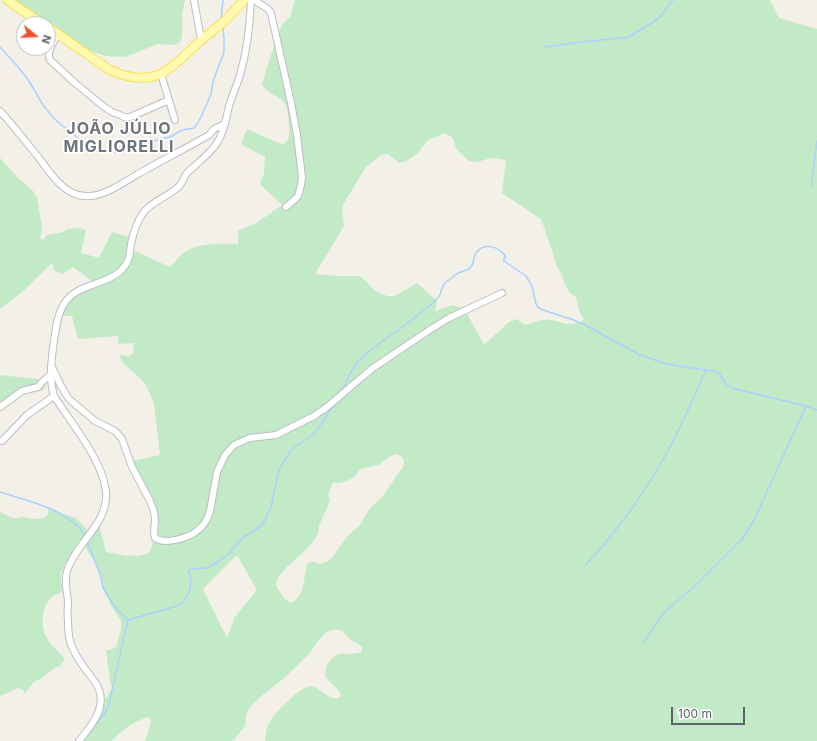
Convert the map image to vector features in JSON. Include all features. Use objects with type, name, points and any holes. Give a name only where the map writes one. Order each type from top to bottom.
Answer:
[{"type":"main road","points":[[7,0],[31,16]]},
{"type":"main road","points":[[58,34],[108,69],[118,74],[140,78],[153,76],[161,74],[172,67],[232,14],[244,0]]},
{"type":"street","points":[[194,0],[201,40]]},
{"type":"street","points":[[79,741],[97,717],[101,700],[98,688],[84,669],[70,643],[66,573],[74,557],[99,522],[106,503],[106,492],[103,479],[96,462],[54,396],[50,375],[56,323],[66,300],[76,292],[115,275],[123,269],[129,257],[133,236],[143,213],[149,207],[177,188],[186,175],[217,143],[225,124],[240,74],[246,49],[253,0],[268,9],[271,13],[297,135],[302,177],[301,185],[298,196],[286,207]]},
{"type":"street","points":[[58,34],[49,52],[48,56],[50,60],[75,83],[112,112],[124,117],[130,117],[169,100]]},
{"type":"street","points":[[161,74],[175,120]]},
{"type":"street","points":[[0,111],[58,182],[74,194],[88,197],[112,190],[146,169],[200,140],[214,129],[225,124]]},
{"type":"street","points":[[51,365],[69,399],[95,421],[115,431],[122,439],[132,467],[150,501],[154,512],[155,538],[161,541],[170,540],[192,534],[199,530],[208,517],[219,466],[225,455],[234,446],[250,438],[276,435],[314,416],[327,407],[373,368],[431,329],[449,318],[502,293]]},
{"type":"street","points":[[0,407],[22,391],[38,387],[50,375]]},
{"type":"street","points":[[2,441],[27,415],[54,396]]},
{"type":"green space","points":[[15,0],[185,0],[182,14],[182,37],[179,43],[172,45],[158,44],[125,57],[105,56],[79,47],[56,31],[56,16],[34,16],[13,2]]},
{"type":"green space","points":[[295,0],[770,0],[779,18],[817,29],[817,741],[265,741],[269,723],[282,707],[301,690],[311,686],[335,699],[341,696],[338,690],[326,677],[326,667],[334,656],[362,652],[362,647],[351,640],[342,631],[334,629],[325,633],[309,654],[299,664],[250,707],[246,716],[245,726],[232,741],[145,741],[151,723],[150,717],[129,726],[119,733],[112,741],[84,741],[83,739],[112,688],[106,651],[116,647],[121,630],[121,620],[105,593],[99,569],[84,545],[66,562],[61,576],[62,592],[54,595],[50,599],[43,614],[43,629],[45,634],[51,644],[65,659],[60,666],[34,682],[25,693],[23,690],[18,688],[0,696],[0,512],[13,518],[23,517],[34,519],[44,518],[48,514],[48,509],[76,518],[88,531],[98,521],[106,552],[133,556],[144,555],[149,553],[152,546],[155,530],[153,515],[131,461],[160,455],[154,404],[146,385],[125,365],[119,355],[129,356],[133,354],[134,343],[118,344],[118,336],[78,339],[72,316],[56,316],[61,303],[70,292],[77,287],[92,281],[73,267],[63,274],[55,271],[52,263],[20,294],[0,309],[0,158],[17,177],[33,191],[37,198],[42,228],[40,239],[43,240],[47,235],[63,232],[68,229],[79,228],[86,230],[81,253],[99,258],[112,232],[132,238],[132,250],[170,267],[181,255],[191,249],[211,244],[238,244],[238,231],[258,222],[282,205],[260,184],[264,174],[265,157],[241,144],[247,129],[283,145],[289,137],[289,121],[286,105],[280,99],[267,91],[262,84],[277,36],[282,25],[290,17]],"holes":[[[445,133],[453,138],[455,146],[459,152],[469,161],[477,162],[491,158],[506,160],[502,193],[541,219],[565,285],[570,293],[576,297],[579,311],[584,320],[574,324],[544,320],[525,325],[517,319],[509,322],[484,345],[464,308],[452,305],[435,311],[437,301],[417,283],[395,296],[387,296],[377,292],[359,276],[315,274],[344,226],[342,208],[366,167],[381,155],[388,154],[400,163],[406,161],[418,153],[428,140]],[[396,454],[401,456],[404,460],[403,467],[383,496],[370,508],[360,525],[347,537],[331,559],[320,564],[314,562],[307,564],[300,595],[292,603],[284,598],[277,588],[276,583],[278,578],[315,538],[330,501],[328,495],[333,482],[338,483],[348,480],[356,475],[360,469],[378,465]],[[237,555],[257,590],[235,617],[227,638],[203,589]]]},
{"type":"green space","points":[[0,375],[46,380],[46,385],[41,391],[26,392],[0,411]]},
{"type":"waterway","points":[[221,20],[223,0]]},
{"type":"waterway","points":[[545,47],[629,37],[659,18],[673,0]]},
{"type":"waterway","points":[[0,47],[29,81],[43,105],[52,116],[61,125],[73,133],[84,147],[95,151],[115,152],[135,148],[170,137],[182,130],[194,128],[202,115],[211,94],[213,82],[224,53],[223,28]]},
{"type":"waterway","points":[[811,186],[817,141]]},
{"type":"waterway","points":[[343,389],[351,372],[359,360],[433,303],[440,295],[445,283],[458,273],[469,269],[473,264],[473,260],[478,251],[482,248],[490,247],[503,253],[506,257],[504,258],[504,261],[526,276],[532,286],[536,304],[543,310],[585,325],[640,355],[666,364],[714,371],[719,373],[726,384],[732,388],[817,410]]},
{"type":"waterway","points":[[585,566],[622,522],[645,490],[678,431],[706,370]]},
{"type":"waterway","points":[[128,620],[177,606],[184,601],[190,590],[190,569],[207,568],[219,561],[229,554],[242,538],[261,526],[271,507],[278,474],[282,464],[292,449],[314,434],[334,405]]},
{"type":"waterway","points":[[644,642],[664,612],[693,588],[743,538],[755,518],[806,406]]},
{"type":"waterway","points":[[0,492],[58,512],[78,526],[85,535]]},
{"type":"waterway","points":[[88,544],[100,574],[103,588],[116,609],[128,620]]},
{"type":"waterway","points":[[94,726],[105,713],[109,704],[128,620]]},
{"type":"district","name":"JOÃO JÚLIO MIGLIORELLI","points":[[119,138]]}]
